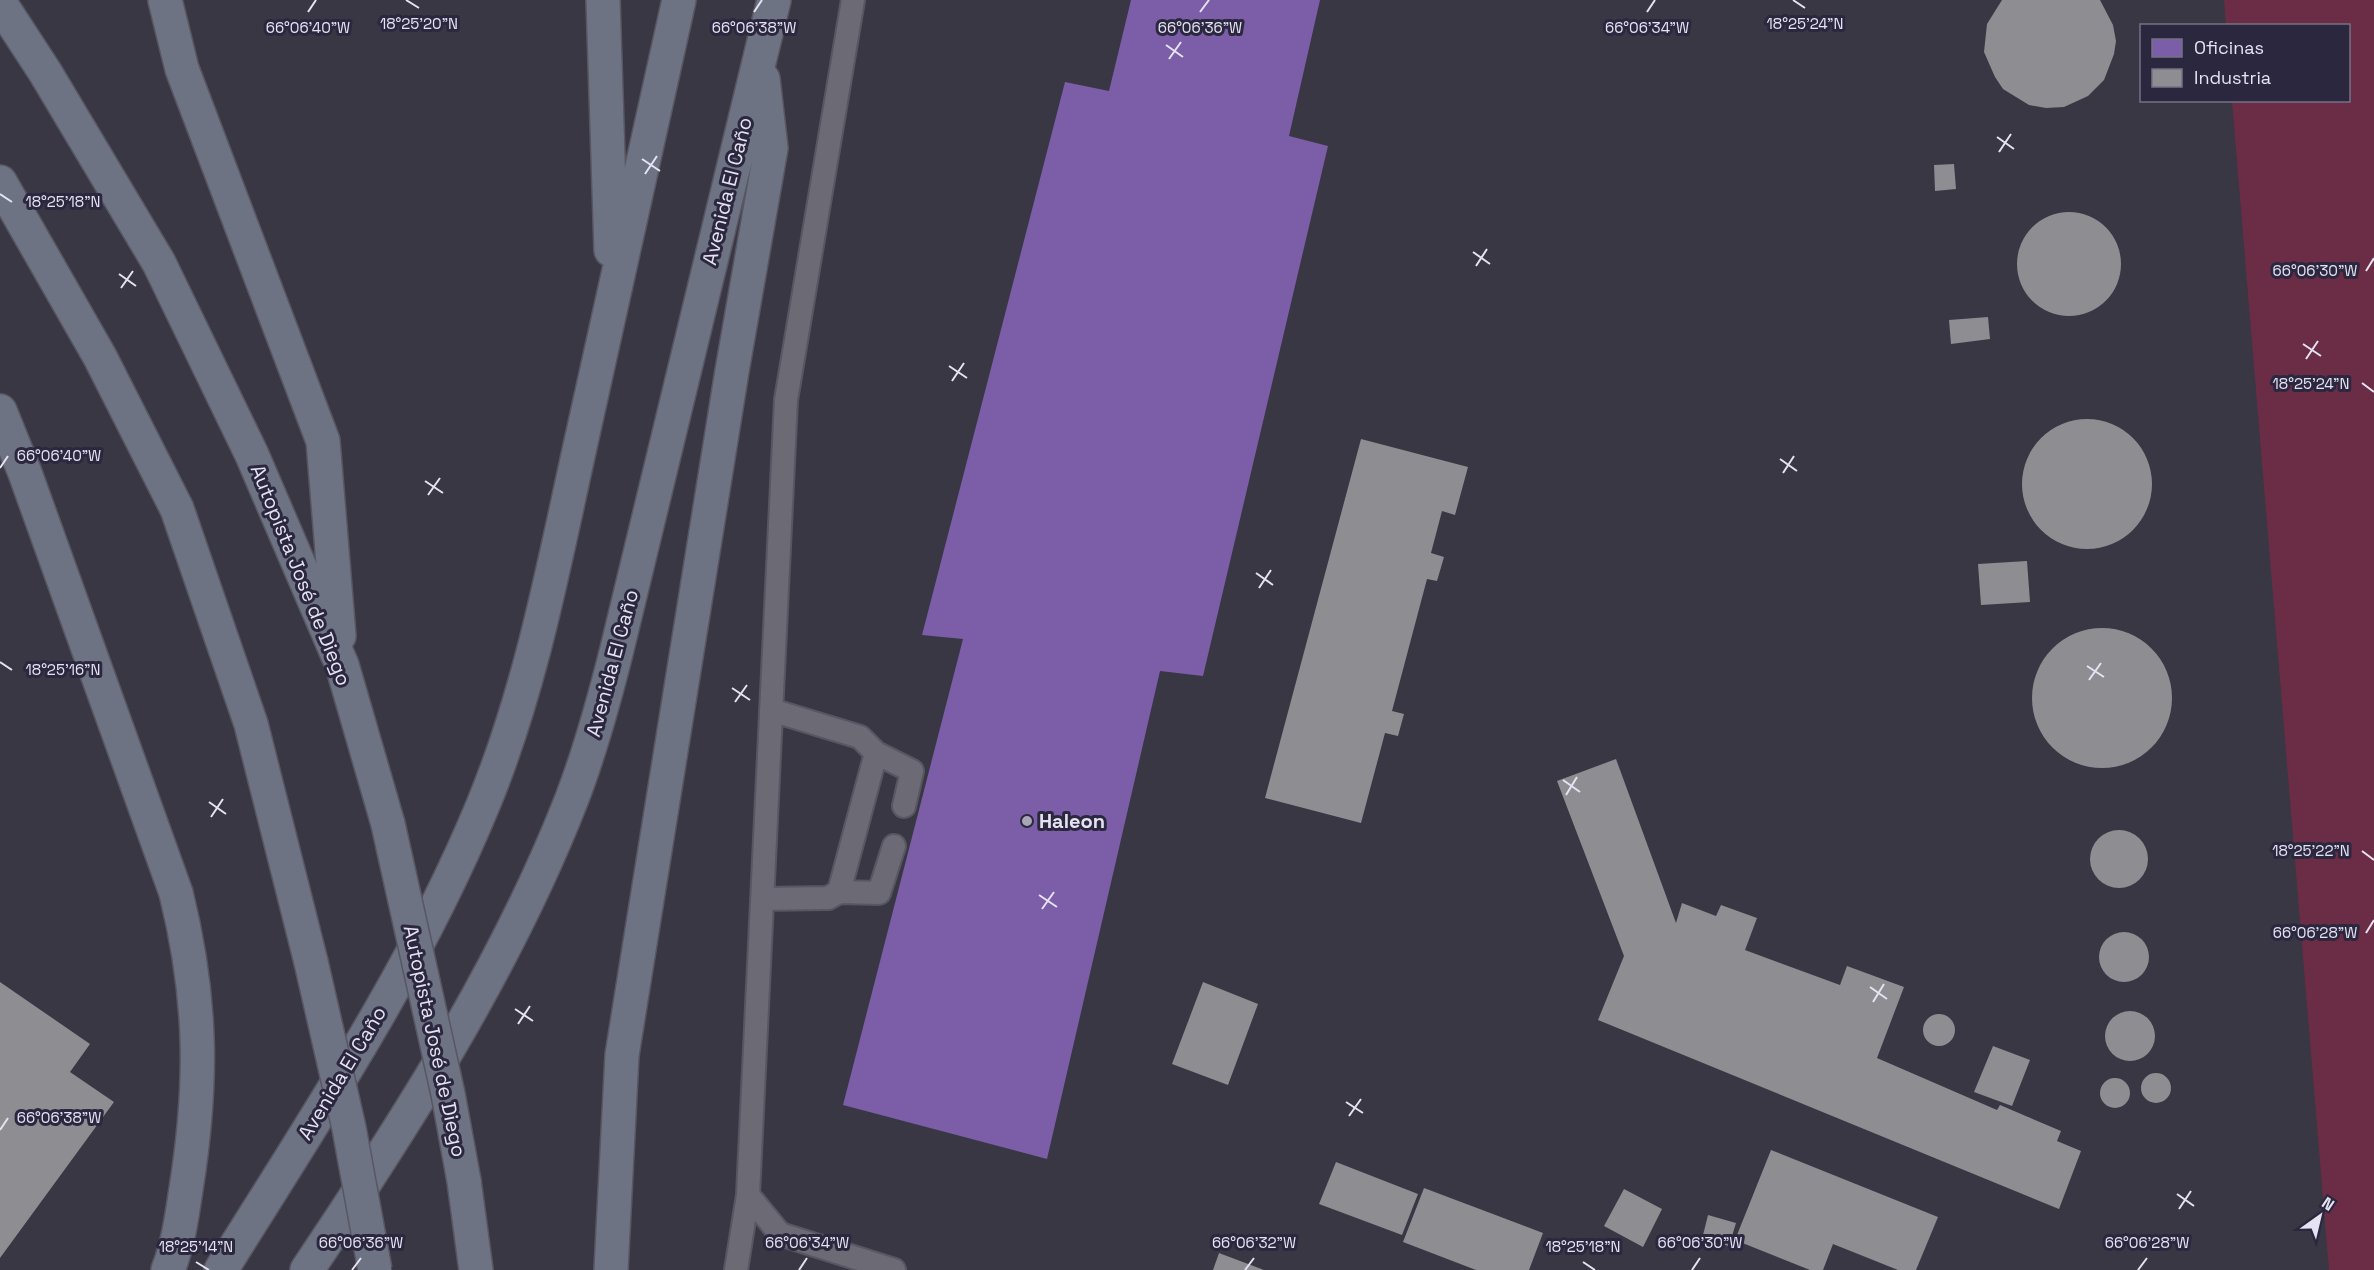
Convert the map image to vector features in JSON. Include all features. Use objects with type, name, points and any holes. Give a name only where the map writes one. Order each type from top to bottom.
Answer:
[{"type":"highway","points":[[165,0],[182,69],[323,441],[342,665]]},
{"type":"highway","points":[[603,0],[612,297]]},
{"type":"highway","name":"Avenida El Caño","points":[[221,1270],[331,1095],[380,1009],[451,876],[484,802],[534,649],[679,0]]},
{"type":"highway","points":[[611,1270],[622,1055],[730,383],[771,148],[760,58],[759,0]]},
{"type":"highway","name":"Avenida El Caño","points":[[307,1270],[410,1113],[463,1023],[533,890],[571,800],[597,727],[617,650],[774,0]]},
{"type":"highway","name":"Autopista José de Diego","points":[[0,3],[45,72],[159,263],[252,455],[342,665],[388,824],[448,1094],[464,1181],[476,1270]]},
{"type":"highway","points":[[0,182],[100,357],[177,509],[250,724],[311,962],[349,1128],[375,1270]]},
{"type":"highway","points":[[0,411],[25,472],[176,893],[185,930],[197,1009],[198,1093],[185,1196],[168,1270]]},
{"type":"lane","points":[[736,1270],[748,1195],[786,400],[853,0]]},
{"type":"lane","points":[[771,710],[860,737],[876,753],[912,771],[904,806]]},
{"type":"lane","points":[[839,892],[876,753]]},
{"type":"lane","points":[[762,899],[828,897],[839,892],[879,893],[894,846]]},
{"type":"lane","points":[[748,1195],[780,1234],[894,1270]]},
{"type":"shaded area","points":[[2224,0],[2374,0],[2374,1270],[2329,1270],[2232,102],[2350,102],[2350,24],[2226,24]]},
{"type":"building: Oficinas","points":[[1131,0],[1320,0],[1289,136],[1328,146],[1203,676],[1160,671],[1047,1159],[843,1105],[963,639],[922,635],[1065,82],[1109,91]]},
{"type":"building: Industria","points":[[2002,0],[2100,0],[2113,25],[2116,41],[2114,54],[2104,80],[2088,96],[2064,107],[2046,108],[2029,105],[2003,89],[1984,52],[1987,24]]},
{"type":"building: Industria","points":[[1954,164],[1956,189],[1935,191],[1934,165]]},
{"type":"building: Industria","points":[[2069,212],[2089,216],[2098,221],[2112,235],[2117,244],[2121,264],[2117,284],[2112,293],[2098,307],[2089,312],[2069,316],[2049,312],[2040,307],[2026,293],[2021,284],[2017,264],[2021,244],[2026,235],[2040,221],[2049,216]]},
{"type":"building: Industria","points":[[1988,317],[1990,339],[1951,344],[1949,320]]},
{"type":"building: Industria","points":[[2087,419],[2112,424],[2133,438],[2147,459],[2152,484],[2147,509],[2133,530],[2112,544],[2087,549],[2062,544],[2041,530],[2027,509],[2022,484],[2027,459],[2041,438],[2062,424]]},
{"type":"building: Industria","points":[[1361,439],[1468,467],[1455,515],[1442,511],[1431,553],[1444,557],[1437,581],[1427,579],[1392,711],[1404,714],[1398,736],[1385,733],[1361,823],[1265,798]]},
{"type":"building: Industria","points":[[2027,561],[2030,602],[1981,605],[1978,564]]},
{"type":"building: Industria","points":[[2102,628],[2129,633],[2152,648],[2167,671],[2172,698],[2167,725],[2152,748],[2129,763],[2102,768],[2075,763],[2052,748],[2037,725],[2032,698],[2037,671],[2052,648],[2075,633]]},
{"type":"building: Industria","points":[[1616,759],[1676,923],[1682,903],[1716,916],[1721,905],[1757,918],[1745,950],[1840,985],[1847,966],[1904,987],[1877,1058],[1997,1110],[2000,1105],[2061,1131],[2057,1141],[2081,1151],[2059,1209],[1598,1020],[1624,956],[1557,781]]},
{"type":"building: Industria","points":[[2113,830],[2125,830],[2140,838],[2148,853],[2148,865],[2140,880],[2125,888],[2113,888],[2098,880],[2090,865],[2090,853],[2098,838]]},
{"type":"building: Industria","points":[[2129,932],[2142,939],[2148,947],[2148,967],[2142,975],[2134,981],[2119,982],[2106,975],[2100,967],[2099,952],[2106,939],[2114,933]]},
{"type":"building: Industria","points":[[0,982],[90,1044],[70,1072],[114,1102],[0,1258]]},
{"type":"building: Industria","points":[[1203,982],[1258,1004],[1228,1085],[1172,1064]]},
{"type":"building: Industria","points":[[2135,1011],[2148,1018],[2154,1026],[2154,1046],[2148,1054],[2140,1060],[2125,1061],[2112,1054],[2106,1046],[2105,1031],[2112,1018],[2120,1012]]},
{"type":"building: Industria","points":[[1939,1014],[1950,1019],[1955,1030],[1950,1041],[1939,1046],[1928,1041],[1923,1030],[1928,1019]]},
{"type":"building: Industria","points":[[1993,1046],[2030,1060],[2012,1106],[1974,1092]]},
{"type":"building: Industria","points":[[2156,1073],[2167,1077],[2171,1088],[2167,1099],[2156,1103],[2145,1099],[2141,1088],[2145,1077]]},
{"type":"building: Industria","points":[[2115,1078],[2126,1082],[2130,1093],[2126,1104],[2115,1108],[2104,1104],[2100,1093],[2104,1082]]},
{"type":"building: Industria","points":[[1771,1150],[1938,1217],[1916,1270],[1898,1270],[1833,1244],[1823,1270],[1810,1270],[1735,1240]]},
{"type":"building: Industria","points":[[1336,1162],[1418,1194],[1402,1235],[1319,1204]]},
{"type":"building: Industria","points":[[1424,1188],[1543,1233],[1529,1270],[1476,1270],[1403,1242]]},
{"type":"building: Industria","points":[[1624,1189],[1662,1209],[1643,1247],[1604,1226]]},
{"type":"building: Industria","points":[[1708,1215],[1736,1223],[1729,1246],[1702,1239]]},
{"type":"building: Industria","points":[[1219,1253],[1264,1270],[1213,1270]]},
{"type":"place","name":"Haleon","points":[[1027,821]]}]
